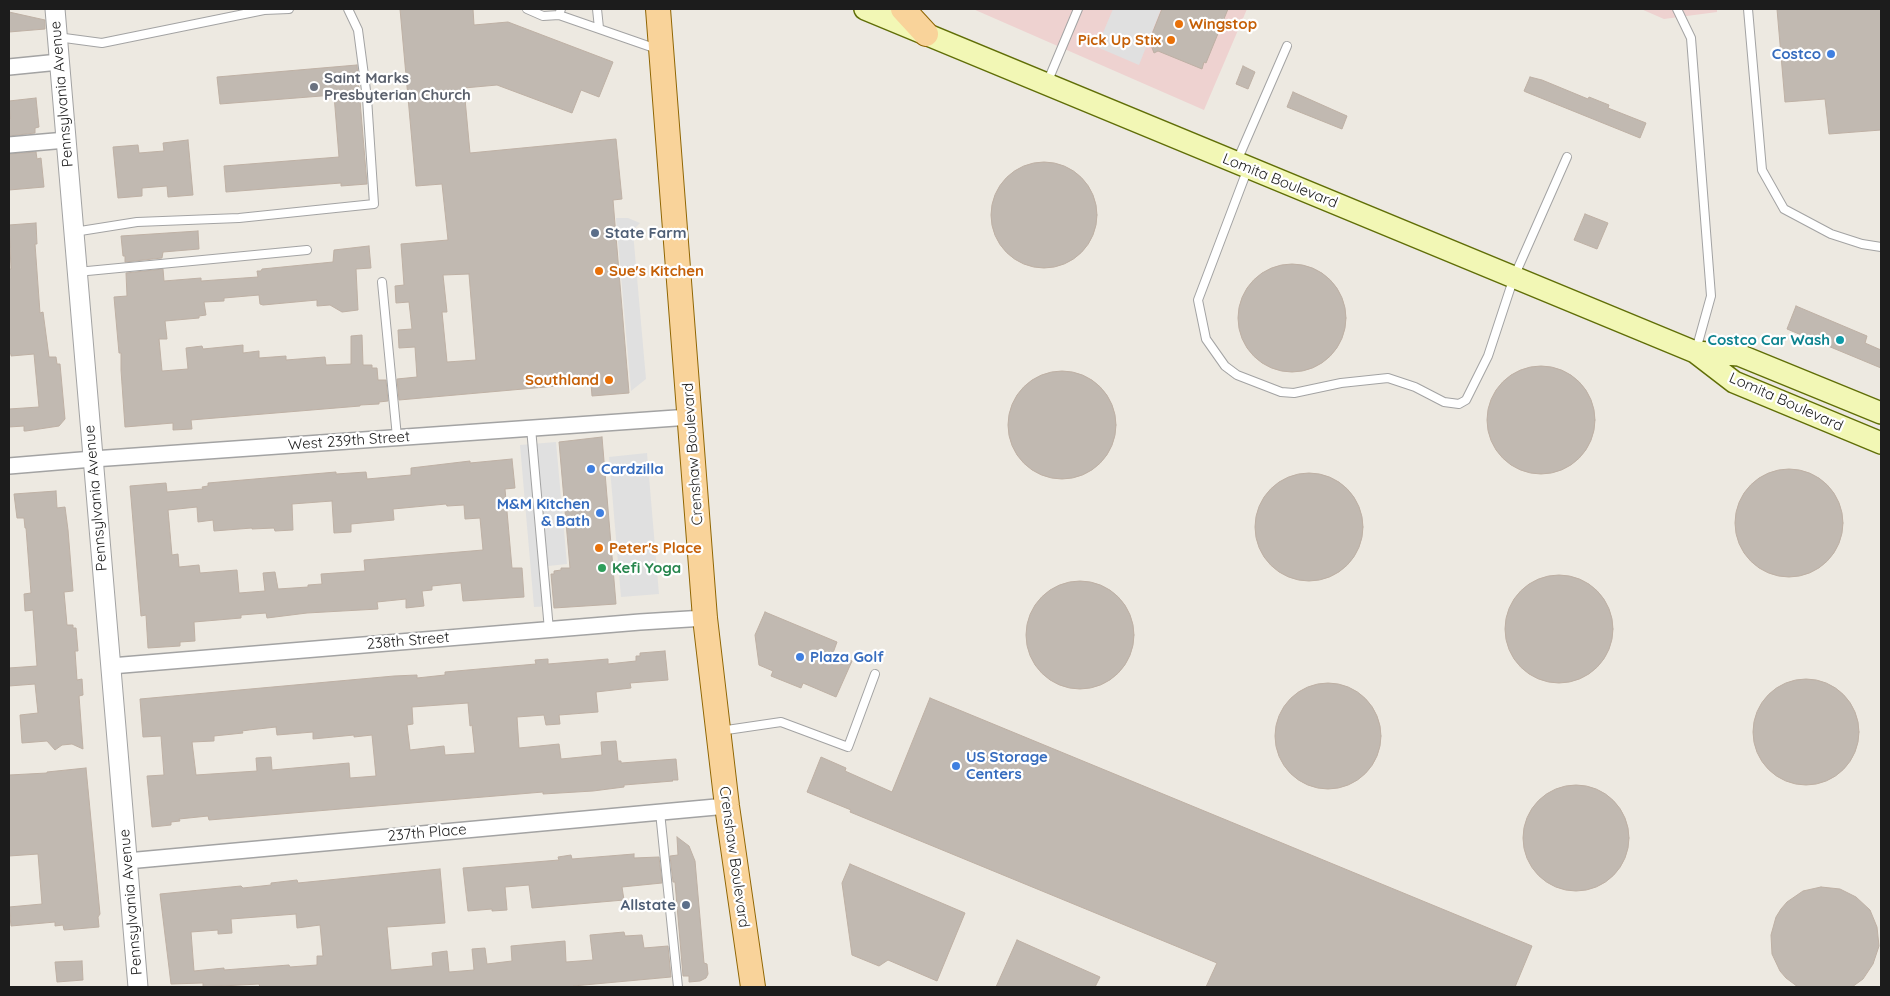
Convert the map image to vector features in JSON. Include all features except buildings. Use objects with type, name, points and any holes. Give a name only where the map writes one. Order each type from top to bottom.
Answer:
[{"type":"main road","name":"Crenshaw Boulevard","points":[[658,9],[705,618],[727,806],[753,987]]},
{"type":"main road","name":"Lomita Boulevard","points":[[865,9],[1695,352],[1734,382],[1881,443]]},
{"type":"main road","points":[[903,9],[926,34]]},
{"type":"main road","name":"Lomita Boulevard","points":[[1695,352],[1739,354],[1881,413]]},
{"type":"street","name":"Pennsylvania Avenue","points":[[54,9],[138,987]]},
{"type":"street","points":[[9,67],[59,62]]},
{"type":"street","points":[[9,145],[66,140]]},
{"type":"street","name":"West 239th Street","points":[[9,466],[690,417]]},
{"type":"street","name":"238th Street","points":[[111,666],[705,618]]},
{"type":"street","name":"237th Place","points":[[128,861],[727,806]]},
{"type":"lane","points":[[57,37],[102,43],[264,10],[289,9]]},
{"type":"lane","points":[[74,232],[137,222],[239,218],[374,204],[367,98],[358,30],[348,9]]},
{"type":"lane","points":[[526,9],[543,16],[560,12],[662,51]]},
{"type":"lane","points":[[597,9],[599,28]]},
{"type":"lane","points":[[1046,84],[1078,9]]},
{"type":"lane","points":[[1677,9],[1691,38],[1711,296],[1695,352]]},
{"type":"lane","points":[[1748,9],[1762,170],[1784,209],[1831,234],[1862,244],[1881,247]]},
{"type":"lane","points":[[1287,46],[1242,165],[1198,300],[1206,338],[1225,366],[1237,375],[1264,387],[1281,392],[1294,393],[1341,383],[1388,378],[1415,387],[1444,402],[1459,404],[1466,400],[1488,356],[1514,277],[1567,157]]},
{"type":"lane","points":[[77,272],[307,250]]},
{"type":"lane","points":[[382,282],[398,437]]},
{"type":"lane","points":[[531,428],[549,630]]},
{"type":"lane","points":[[718,732],[781,722],[848,747],[875,674]]},
{"type":"lane","points":[[660,812],[678,987]]},
{"type":"shaded area","points":[[973,9],[1247,9],[1204,110]]},
{"type":"shaded area","points":[[1113,9],[1161,9],[1139,65],[1097,47]]},
{"type":"shaded area","points":[[1641,9],[1717,9],[1717,12],[1664,19]]},
{"type":"shaded area","points":[[616,218],[628,218],[640,223],[633,232],[646,379],[631,391]]},
{"type":"shaded area","points":[[556,442],[567,564],[548,566],[552,606],[534,607],[520,445]]},
{"type":"shaded area","points":[[647,453],[659,594],[621,597],[609,457]]},
{"type":"place","name":"Wingstop","points":[[1179,24]]},
{"type":"place","name":"Pick Up Stix","points":[[1171,40]]},
{"type":"place","name":"Costco","points":[[1831,54]]},
{"type":"place","name":"Saint Marks Presbyterian Church","points":[[314,87]]},
{"type":"place","name":"State Farm","points":[[595,233]]},
{"type":"place","name":"Sue's Kitchen","points":[[599,271]]},
{"type":"place","name":"Costco Car Wash","points":[[1840,340]]},
{"type":"place","name":"Southland","points":[[609,380]]},
{"type":"place","name":"Cardzilla","points":[[591,469]]},
{"type":"place","name":"M&M Kitchen & Bath","points":[[600,513]]},
{"type":"place","name":"Peter's Place","points":[[599,548]]},
{"type":"place","name":"Kefi Yoga","points":[[602,568]]},
{"type":"place","name":"Plaza Golf","points":[[800,657]]},
{"type":"place","name":"US Storage Centers","points":[[956,766]]},
{"type":"place","name":"Allstate","points":[[686,905]]}]
